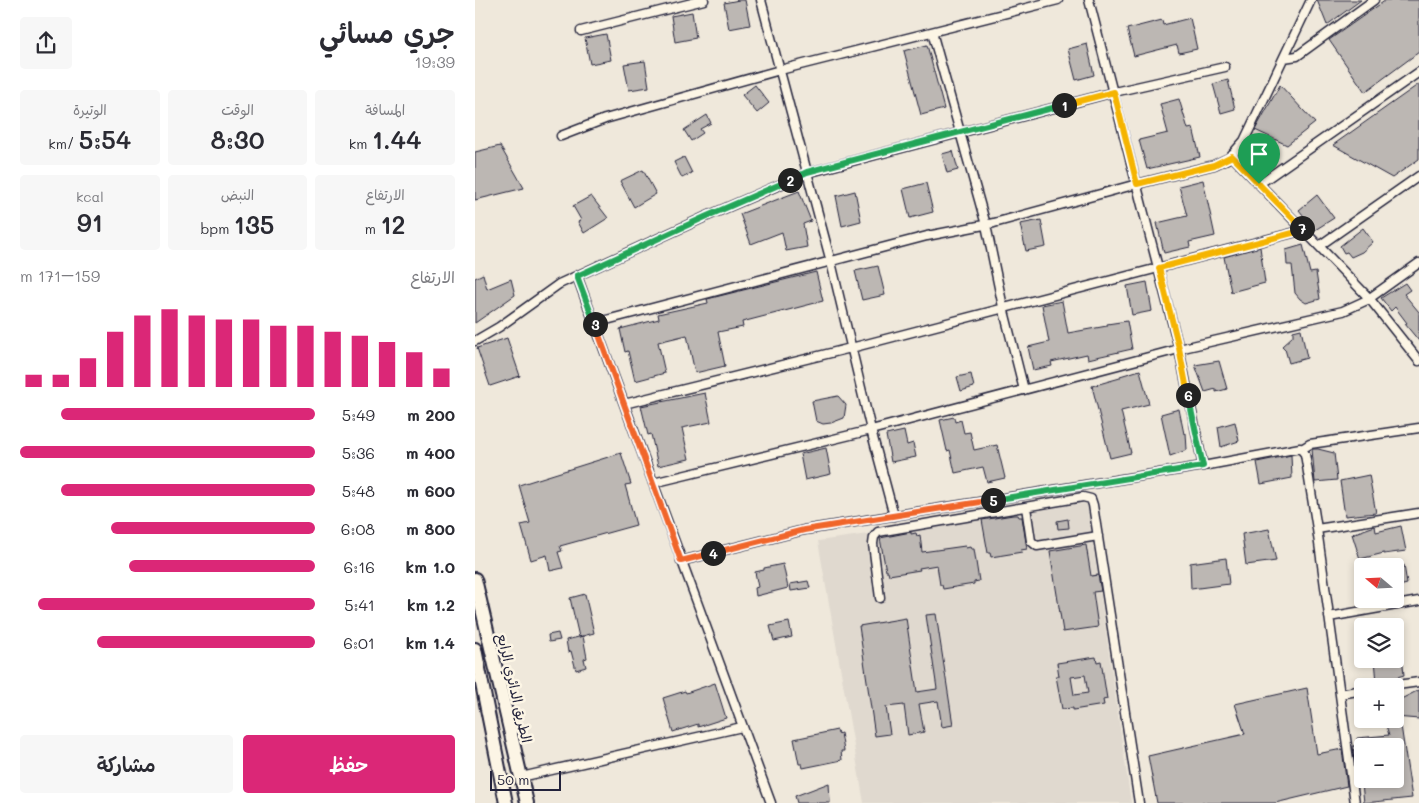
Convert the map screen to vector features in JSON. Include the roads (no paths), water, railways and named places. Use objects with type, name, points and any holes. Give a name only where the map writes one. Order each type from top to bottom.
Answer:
[{"type":"main road","name":"الطريق الدائري الرابع","points":[[475,579],[527,803]]},
{"type":"main road","points":[[475,649],[506,803]]},
{"type":"street","points":[[581,31],[704,0]]},
{"type":"street","points":[[761,0],[831,262],[871,430],[894,516]]},
{"type":"street","points":[[561,136],[605,119],[780,70],[1058,0]]},
{"type":"street","points":[[1089,0],[1179,348],[1203,466]]},
{"type":"street","points":[[595,323],[927,236],[1012,219],[1137,184],[1214,165],[1232,156],[1244,141],[1311,0]]},
{"type":"street","points":[[1284,58],[1297,56],[1374,0]]},
{"type":"street","points":[[932,32],[986,225],[1003,307],[1024,390]]},
{"type":"street","points":[[475,341],[499,327],[559,284],[807,172],[1114,92],[1225,67]]},
{"type":"street","points":[[1259,184],[1419,72]]},
{"type":"street","points":[[1232,156],[1369,298],[1419,361]]},
{"type":"street","points":[[1319,246],[1419,176]]},
{"type":"street","points":[[624,404],[851,348],[1304,230]]},
{"type":"street","points":[[653,483],[871,430],[1179,348],[1343,311],[1358,305],[1419,263]]},
{"type":"street","points":[[577,276],[771,803]]},
{"type":"street","points":[[1302,449],[1310,444],[1419,428]]},
{"type":"street","points":[[681,561],[804,530],[1203,466],[1297,447],[1302,449],[1305,454],[1355,803]]},
{"type":"street","points":[[880,598],[873,544],[874,537],[878,532],[1083,497],[1088,498],[1093,505],[1139,803]]},
{"type":"street","points":[[1025,507],[1031,541],[1034,546],[1098,536]]},
{"type":"street","points":[[1317,529],[1419,512]]},
{"type":"street","points":[[1329,617],[1419,601]]},
{"type":"street","points":[[1404,684],[1419,682]]},
{"type":"street","points":[[1340,694],[1354,692]]},
{"type":"street","points":[[521,777],[742,727]]}]
